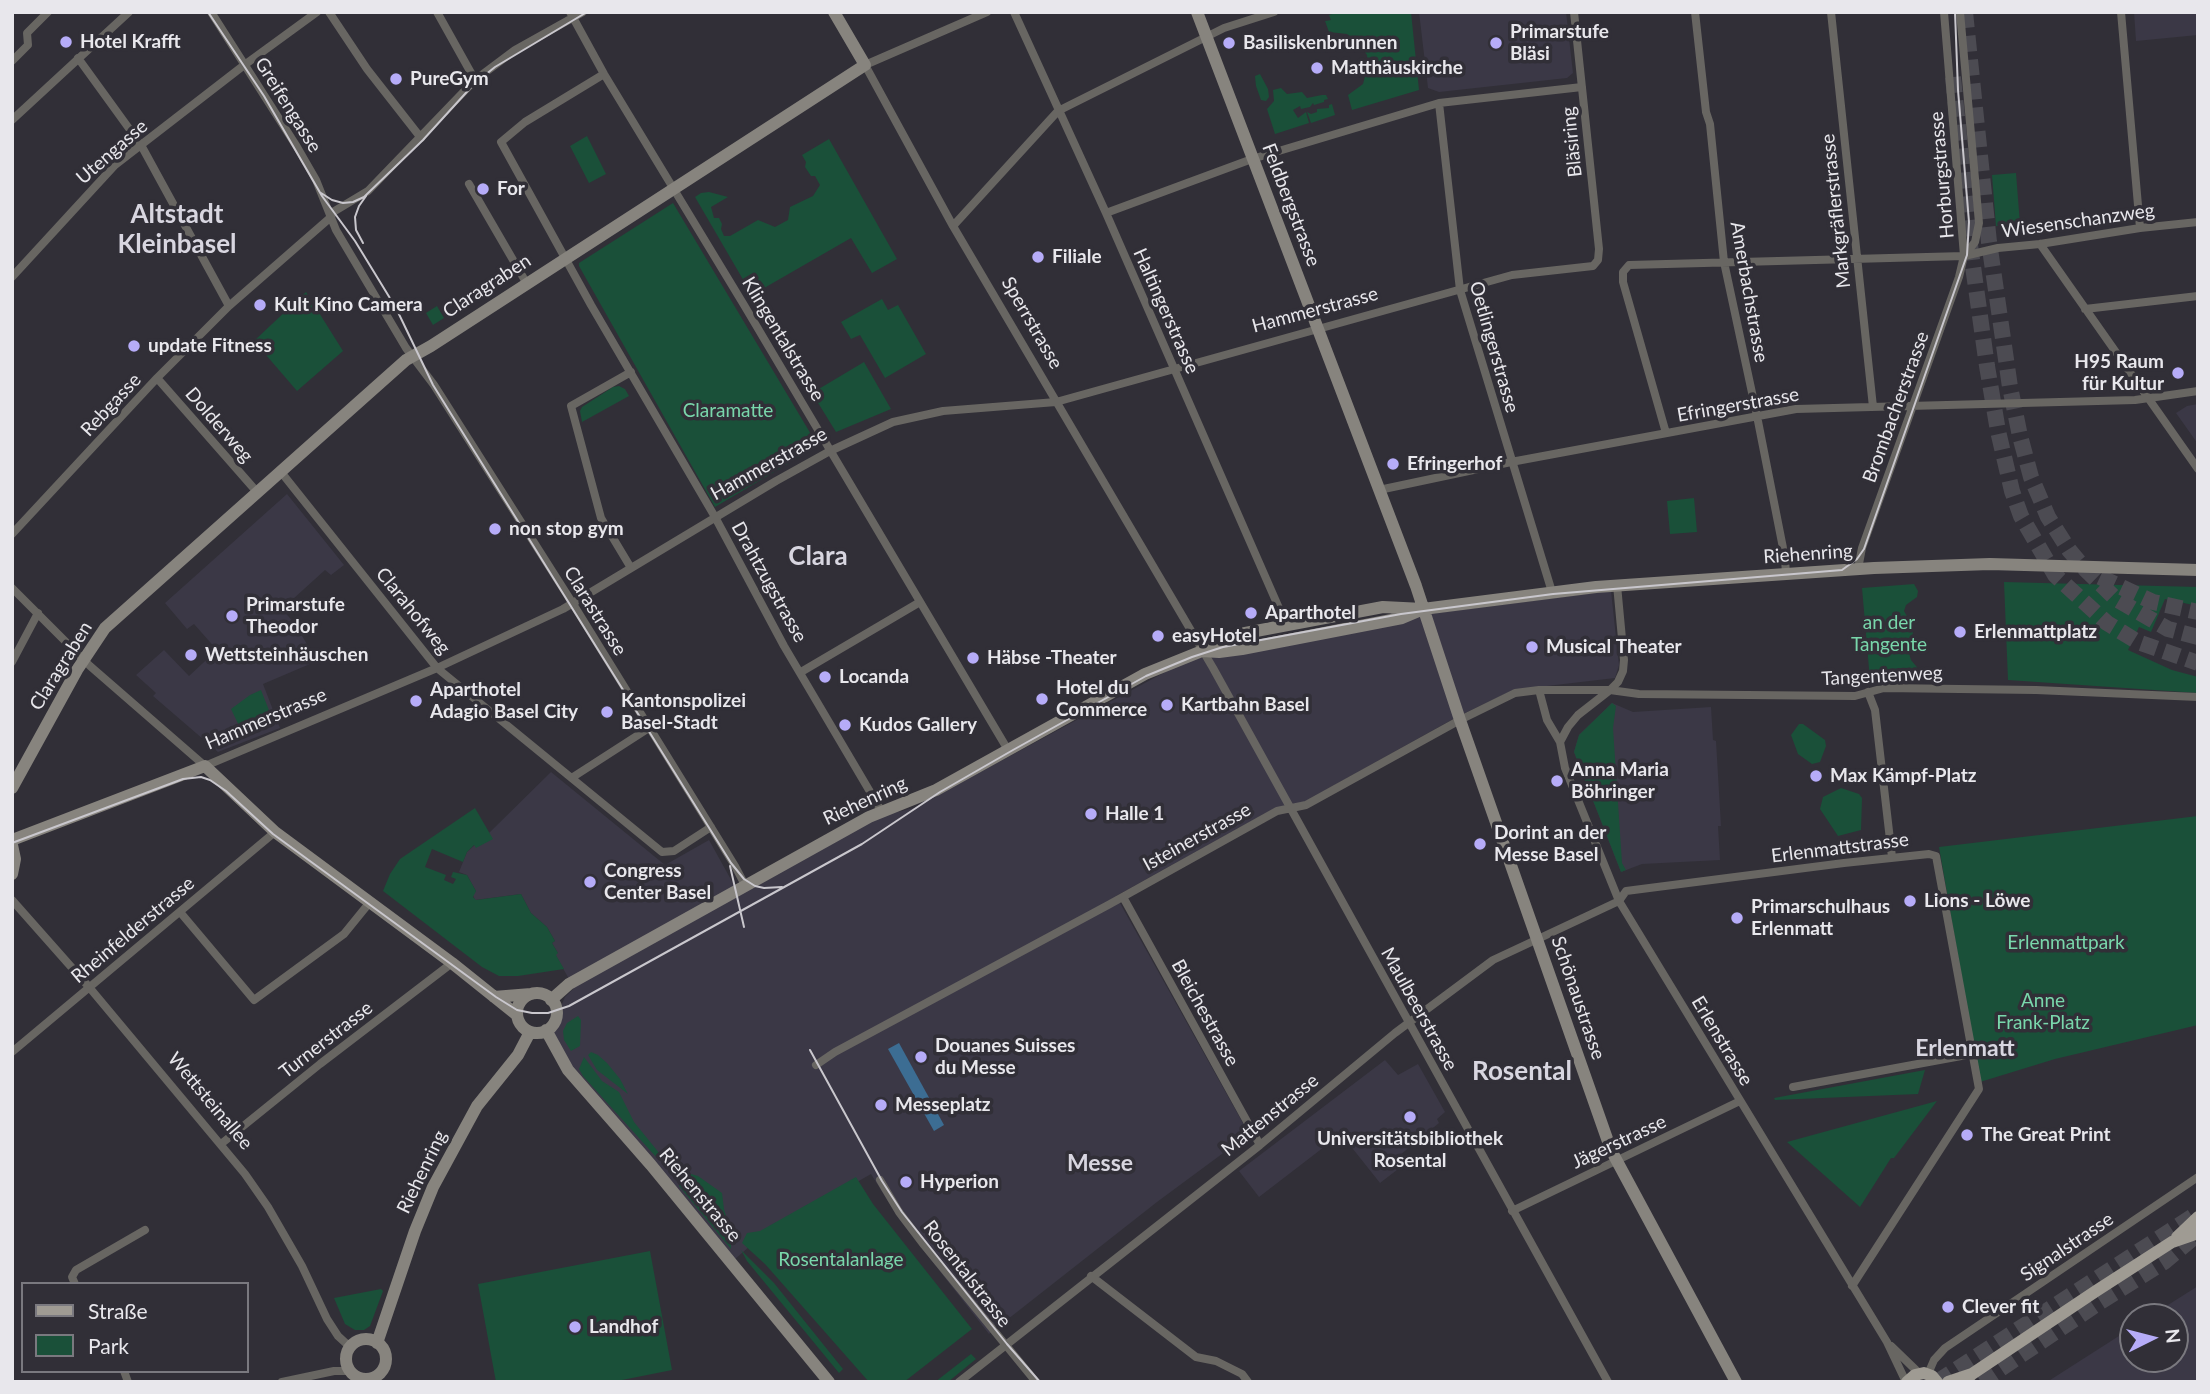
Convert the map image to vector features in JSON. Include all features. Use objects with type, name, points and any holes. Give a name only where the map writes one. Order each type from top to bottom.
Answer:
[{"type":"main road","name":"Sperrstrasse","points":[[834,12],[865,65]]},
{"type":"main road","name":"Feldbergstrasse","points":[[1197,12],[1423,609]]},
{"type":"main road","name":"Claragraben","points":[[12,788],[83,659],[105,628],[412,356],[865,65]]},
{"type":"main road","name":"Riehenring","points":[[551,1000],[569,984],[869,817],[936,790],[1145,674],[1202,651],[1216,640],[1286,624],[1383,607],[1423,609],[1617,585],[1968,564],[2198,570]]},
{"type":"main road","name":"Riehenring","points":[[1202,651],[1219,652],[1290,640],[1402,618],[1423,609]]},
{"type":"main road","name":"Schönaustrasse","points":[[1423,609],[1615,1161],[1736,1382]]},
{"type":"main road","points":[[205,765],[275,832],[452,963],[494,997],[517,1015],[522,1026],[530,1032],[546,1030],[556,1017],[555,1006],[542,994],[494,997]]},
{"type":"main road","name":"Hammerstrasse","points":[[12,842],[205,765]]},
{"type":"main road","points":[[12,842],[15,859],[12,874]]},
{"type":"main road","points":[[517,1015],[522,999],[531,994]]},
{"type":"main road","name":"Riehenstrasse","points":[[546,1030],[568,1070],[647,1160],[830,1382]]},
{"type":"main road","name":"Riehenring","points":[[377,1343],[433,1187],[477,1106],[517,1055],[530,1032]]},
{"type":"main road","points":[[1948,1382],[1968,1378],[2172,1242],[2198,1217]]},
{"type":"main road","points":[[2172,1242],[2198,1233]]},
{"type":"main road","points":[[362,1339],[377,1343],[385,1354],[386,1361],[382,1371],[375,1380],[354,1377],[345,1359],[350,1347],[362,1339]]},
{"type":"main road","points":[[1907,1382],[1928,1376]]},
{"type":"street","points":[[12,61],[28,45],[27,33],[48,12]]},
{"type":"street","name":"Greifengasse","points":[[211,12],[309,169],[346,247],[412,356]]},
{"type":"street","name":"Utengasse","points":[[12,277],[102,177],[245,64],[317,12]]},
{"type":"street","points":[[329,12],[368,69],[421,138]]},
{"type":"street","points":[[437,12],[475,80]]},
{"type":"street","name":"Rebgasse","points":[[12,534],[157,378],[229,306],[331,217],[333,212],[368,191],[475,80],[504,57],[571,15],[583,12]]},
{"type":"street","name":"Claragraben","points":[[865,65],[987,12]]},
{"type":"street","name":"Haltingerstrasse","points":[[1014,12],[1106,213],[1286,624]]},
{"type":"street","points":[[953,226],[1058,111],[1224,28],[1274,12]]},
{"type":"street","name":"Bläsiring","points":[[1574,12],[1600,249],[1598,260],[1593,266]]},
{"type":"street","name":"Amerbachstrasse","points":[[1695,12],[1724,262],[1757,416],[1786,575]]},
{"type":"street","name":"Markgräflerstrasse","points":[[1831,12],[1873,407]]},
{"type":"street","name":"Horburgstrasse","points":[[1944,12],[1964,256]]},
{"type":"street","name":"Horburgstrasse","points":[[1960,12],[1979,223],[1975,242],[1964,256]]},
{"type":"street","points":[[2121,12],[2140,228]]},
{"type":"street","points":[[12,120],[127,13]]},
{"type":"street","name":"Klingentalstrasse","points":[[571,15],[1008,750]]},
{"type":"street","points":[[78,58],[141,145],[229,306]]},
{"type":"street","name":"Sperrstrasse","points":[[865,65],[953,226],[1202,651]]},
{"type":"street","name":"Drahtzugstrasse","points":[[604,74],[524,122],[501,142],[715,517],[779,636],[882,812]]},
{"type":"street","points":[[1106,213],[1252,159],[1439,103],[1582,87]]},
{"type":"street","name":"Oetlingerstrasse","points":[[1439,103],[1460,290],[1552,592]]},
{"type":"street","points":[[469,184],[527,284]]},
{"type":"street","name":"Wiesenschanzweg","points":[[1964,256],[1998,248],[2198,222]]},
{"type":"street","points":[[2040,244],[2198,469]]},
{"type":"street","points":[[1666,433],[1622,277],[1629,265],[1964,256]]},
{"type":"street","name":"Brombacherstrasse","points":[[1858,569],[1862,548],[1959,277],[1964,256]]},
{"type":"street","name":"Hammerstrasse","points":[[205,765],[438,668],[573,604],[715,517],[830,451],[893,422],[943,411],[1056,402],[1512,275],[1593,266]]},
{"type":"street","points":[[2085,309],[2198,296]]},
{"type":"street","name":"Clarastrasse","points":[[412,356],[429,377],[573,604],[746,887]]},
{"type":"street","points":[[631,372],[571,406],[601,518],[631,568]]},
{"type":"street","name":"Dolderweg","points":[[157,378],[257,492]]},
{"type":"street","name":"Efringerstrasse","points":[[1379,490],[1511,462],[1796,409],[2135,400],[2198,391]]},
{"type":"street","name":"Clarahofweg","points":[[281,472],[438,668],[662,852],[674,851],[711,827]]},
{"type":"street","points":[[1560,742],[1578,715],[1618,682],[1624,660],[1617,585]]},
{"type":"street","points":[[12,588],[98,673],[205,765]]},
{"type":"street","points":[[801,672],[920,602]]},
{"type":"street","points":[[12,662],[38,613]]},
{"type":"street","name":"Maulbeerstrasse","points":[[1202,651],[1608,1382]]},
{"type":"street","name":"Tangentenweg","points":[[1610,690],[1639,694],[1855,696],[1884,688],[2198,696]]},
{"type":"street","name":"Isteinerstrasse","points":[[816,1065],[835,1052],[1277,811],[1306,805],[1460,720],[1515,693],[1539,690],[1610,690]]},
{"type":"street","name":"Erlenstrasse","points":[[1539,690],[1547,720],[1560,742],[1564,768],[1619,901],[1887,1342],[1907,1382]]},
{"type":"street","points":[[1868,692],[1875,710],[1892,857]]},
{"type":"street","points":[[573,777],[649,728]]},
{"type":"street","name":"Rheinfelderstrasse","points":[[12,1052],[275,832]]},
{"type":"street","name":"Erlenmattstrasse","points":[[1619,901],[1626,891],[1892,857],[1929,854],[1936,856],[1979,1089],[1853,1286]]},
{"type":"street","name":"Bleichestrasse","points":[[1122,897],[1260,1144]]},
{"type":"street","name":"Wettsteinallee","points":[[12,900],[221,1144],[268,1207],[302,1266],[327,1319],[338,1336],[350,1347]]},
{"type":"street","points":[[180,912],[254,1000],[344,934],[370,901]]},
{"type":"street","name":"Mattenstrasse","points":[[959,1382],[1408,1023],[1493,960],[1619,901]]},
{"type":"street","name":"Turnerstrasse","points":[[221,1144],[452,963]]},
{"type":"street","points":[[1793,1087],[1972,1054]]},
{"type":"street","name":"Jägerstrasse","points":[[1512,1211],[1741,1101]]},
{"type":"street","name":"Signalstrasse","points":[[1928,1376],[1934,1360],[1945,1348],[2198,1177]]},
{"type":"street","name":"Rosentalstrasse","points":[[880,1180],[899,1212],[1036,1382]]},
{"type":"street","points":[[73,1280],[76,1270],[145,1230]]},
{"type":"street","points":[[1091,1276],[1196,1357],[1242,1374],[1248,1382]]},
{"type":"street","name":"Erlenstrasse","points":[[1887,1342],[1928,1376]]},
{"type":"street","points":[[282,1382],[334,1371],[354,1377]]},
{"type":"shaded area","name":"Primarstufe Bläsi","points":[[1419,12],[1566,12],[1573,73],[1567,78],[1439,92],[1428,88]]},
{"type":"shaded area","points":[[2134,12],[2198,12],[2198,35],[2136,41]]},
{"type":"shaded area","points":[[2198,404],[2198,444],[2176,413],[2187,406]]},
{"type":"shaded area","name":"Primarstufe Theodor","points":[[287,494],[344,565],[331,575],[325,570],[282,609],[295,624],[317,661],[263,684],[280,728],[218,752],[153,696],[156,693],[136,675],[164,650],[189,676],[217,650],[194,624],[187,629],[165,603]]},
{"type":"shaded area","points":[[1611,591],[1619,665],[1615,678],[1513,690],[1455,718],[1304,802],[1275,808],[1116,896],[1249,1134],[1157,1202],[989,1334],[899,1219],[871,1174],[759,1238],[734,1260],[572,1071],[551,1030],[565,997],[574,988],[555,954],[558,953],[552,943],[555,941],[547,927],[531,913],[521,894],[475,900],[473,895],[476,891],[467,875],[459,872],[467,852],[475,845],[492,839],[489,833],[551,772],[665,865],[709,840],[739,894],[876,817],[914,808],[1180,664],[1201,657],[1414,616]]},
{"type":"shaded area","points":[[1612,703],[1633,712],[1711,707],[1713,740],[1716,741],[1721,826],[1718,826],[1720,860],[1642,864],[1621,872],[1574,752],[1579,735]]},
{"type":"shaded area","points":[[1385,1060],[1398,1075],[1418,1064],[1445,1112],[1437,1119],[1439,1123],[1400,1155],[1406,1163],[1380,1183],[1341,1134],[1259,1197],[1239,1171]]},
{"type":"shaded area","points":[[2198,1286],[2198,1382],[2047,1382],[2119,1336],[2119,1373],[2189,1373],[2189,1303],[2171,1303]]},
{"type":"green space","points":[[1338,12],[1411,12],[1419,90],[1352,110],[1348,95],[1363,84],[1368,65],[1367,55],[1356,40],[1347,34],[1329,32],[1325,21],[1331,20],[1329,15]]},
{"type":"green space","points":[[1260,74],[1268,89],[1269,97],[1266,101],[1261,100],[1256,86],[1255,76]]},
{"type":"green space","points":[[1281,88],[1287,94],[1302,92],[1307,98],[1326,95],[1328,99],[1314,105],[1313,103],[1310,107],[1301,109],[1300,106],[1293,110],[1298,118],[1306,112],[1309,123],[1275,134],[1267,109],[1274,101],[1273,90]]},
{"type":"green space","points":[[1332,104],[1335,115],[1311,123],[1307,112],[1311,114],[1317,112],[1317,109],[1329,108]]},
{"type":"green space","points":[[587,136],[606,174],[589,183],[570,146]]},
{"type":"green space","points":[[829,139],[897,259],[872,273],[851,238],[752,295],[695,197],[709,192],[728,197],[711,207],[714,218],[719,218],[722,224],[724,236],[730,236],[758,220],[775,227],[788,220],[790,207],[813,196],[820,185],[805,167],[806,162],[802,155]]},
{"type":"green space","points":[[2016,173],[2020,224],[1996,226],[1992,175]]},
{"type":"green space","name":"Claramatte","points":[[673,203],[818,446],[715,507],[579,266],[579,263]]},
{"type":"green space","points":[[306,292],[343,351],[297,391],[254,341]]},
{"type":"green space","points":[[882,299],[888,310],[898,305],[926,354],[885,378],[860,335],[851,339],[841,322]]},
{"type":"green space","points":[[437,306],[444,318],[433,325],[426,313]]},
{"type":"green space","points":[[864,362],[891,409],[836,432],[812,393]]},
{"type":"green space","points":[[619,386],[625,389],[629,396],[582,422],[582,407]]},
{"type":"green space","points":[[1694,498],[1697,532],[1670,534],[1667,501]]},
{"type":"green space","points":[[2004,582],[2198,587],[2198,606],[2165,599],[2151,632],[2139,627],[2128,650],[2172,670],[2198,677],[2198,693],[2008,680]]},
{"type":"green space","name":"an der Tangente","points":[[1914,584],[1918,591],[1917,597],[1906,605],[1904,611],[1914,629],[1908,650],[1911,660],[1920,671],[1918,678],[1870,680],[1862,588]]},
{"type":"green space","points":[[261,690],[274,723],[244,736],[231,709]]},
{"type":"green space","points":[[1612,703],[1616,706],[1613,728],[1622,863],[1626,870],[1621,872],[1574,752],[1579,735]]},
{"type":"green space","points":[[1799,724],[1825,740],[1826,746],[1820,762],[1812,764],[1798,754],[1791,735]]},
{"type":"green space","points":[[1841,788],[1859,794],[1862,798],[1861,830],[1838,836],[1820,809],[1823,797]]},
{"type":"green space","points":[[475,808],[493,839],[476,848],[474,845],[463,862],[432,849],[425,867],[446,875],[444,880],[453,884],[456,879],[451,877],[453,872],[467,875],[476,891],[473,897],[476,900],[521,894],[531,913],[547,927],[555,941],[552,943],[558,953],[556,955],[564,969],[499,976],[482,967],[383,891],[400,859]]},
{"type":"green space","name":"Erlenmattpark","points":[[2198,816],[2198,1025],[2055,1059],[1980,1082],[1939,847]]},
{"type":"green space","points":[[578,1016],[581,1020],[580,1046],[571,1051],[564,1040],[563,1031],[567,1023]]},
{"type":"green space","points":[[591,1052],[607,1063],[628,1094],[597,1070],[588,1055]]},
{"type":"green space","points":[[584,1057],[602,1081],[619,1092],[634,1122],[660,1154],[657,1158],[583,1076],[579,1069]]},
{"type":"green space","points":[[1925,1070],[1918,1094],[1774,1098]]},
{"type":"green space","points":[[1937,1101],[1894,1158],[1891,1158],[1860,1207],[1787,1142]]},
{"type":"green space","points":[[691,1174],[722,1193],[730,1230],[687,1175]]},
{"type":"green space","points":[[683,1177],[731,1239],[731,1249],[679,1186]]},
{"type":"green space","name":"Rosentalanlage","points":[[856,1177],[873,1204],[972,1329],[904,1382],[869,1382],[765,1264],[742,1243],[747,1233],[760,1231]]},
{"type":"green space","points":[[741,1250],[774,1283],[843,1369],[839,1373],[747,1261]]},
{"type":"green space","name":"Landhof","points":[[650,1251],[672,1370],[612,1382],[496,1382],[478,1284]]},
{"type":"green space","points":[[381,1289],[383,1291],[370,1326],[364,1330],[355,1330],[345,1324],[334,1298]]},
{"type":"green space","points":[[971,1354],[976,1359],[948,1382],[935,1382]]},
{"type":"water","points":[[899,1043],[944,1125],[934,1131],[888,1049]]},
{"type":"tunnel","points":[[1965,12],[1989,242],[2010,387],[2031,477],[2048,517],[2069,550],[2116,599],[2168,629],[2198,637]]},
{"type":"tunnel","points":[[1953,77],[1970,245],[1987,366],[1998,431],[2012,491],[2021,516],[2055,575],[2107,623],[2138,642],[2198,663]]},
{"type":"tunnel","points":[[2100,577],[2153,602],[2198,612]]},
{"type":"tunnel","points":[[1937,1382],[2198,1213]]},
{"type":"tunnel","points":[[1981,1382],[2164,1262],[2198,1234]]},
{"type":"tram line","points":[[208,12],[264,96],[322,196],[355,241],[396,308],[433,385],[731,863],[744,879],[755,886],[782,887]]},
{"type":"tram line","points":[[321,193],[343,203],[364,197],[423,140],[474,84],[495,67],[587,12]]},
{"type":"tram line","points":[[12,843],[183,779],[201,777],[226,791],[273,834],[496,997],[517,1010],[548,1013],[569,1006],[862,844],[940,792],[1146,676],[1192,657],[1223,647],[1401,614],[1553,594],[1842,570],[1857,559],[1864,549],[1967,255],[1969,222],[1958,90],[1955,12]]},
{"type":"tram line","points":[[363,243],[356,230],[355,217],[366,196]]},
{"type":"tram line","points":[[730,866],[744,927]]},
{"type":"tram line","points":[[810,1050],[902,1212],[1040,1382]]},
{"type":"place","name":"Hotel Krafft","points":[[66,42]]},
{"type":"place","name":"Basiliskenbrunnen","points":[[1229,43]]},
{"type":"place","name":"Primarstufe Bläsi","points":[[1496,43]]},
{"type":"place","name":"Matthäuskirche","points":[[1317,68]]},
{"type":"place","name":"PureGym","points":[[396,79]]},
{"type":"place","name":"For","points":[[483,189]]},
{"type":"place","name":"Filiale","points":[[1038,257]]},
{"type":"place","name":"Kult Kino Camera","points":[[260,305]]},
{"type":"place","name":"update Fitness","points":[[134,346]]},
{"type":"place","name":"H95 Raum für Kultur","points":[[2178,373]]},
{"type":"place","name":"Efringerhof","points":[[1393,464]]},
{"type":"place","name":"non stop gym","points":[[495,529]]},
{"type":"place","name":"Aparthotel","points":[[1251,613]]},
{"type":"place","name":"Primarstufe Theodor","points":[[232,616]]},
{"type":"place","name":"Erlenmattplatz","points":[[1960,632]]},
{"type":"place","name":"easyHotel","points":[[1158,636]]},
{"type":"place","name":"Musical Theater","points":[[1532,647]]},
{"type":"place","name":"Wettsteinhäuschen","points":[[191,655]]},
{"type":"place","name":"Häbse -Theater","points":[[973,658]]},
{"type":"place","name":"Locanda","points":[[825,677]]},
{"type":"place","name":"Hotel du Commerce","points":[[1042,699]]},
{"type":"place","name":"Aparthotel Adagio Basel City","points":[[416,701]]},
{"type":"place","name":"Kartbahn Basel","points":[[1167,705]]},
{"type":"place","name":"Kantonspolizei Basel-Stadt","points":[[607,712]]},
{"type":"place","name":"Kudos Gallery","points":[[845,725]]},
{"type":"place","name":"Max Kämpf-Platz","points":[[1816,776]]},
{"type":"place","name":"Anna Maria Böhringer","points":[[1557,781]]},
{"type":"place","name":"Halle 1","points":[[1091,814]]},
{"type":"place","name":"Dorint an der Messe Basel","points":[[1480,844]]},
{"type":"place","name":"Congress Center Basel","points":[[590,882]]},
{"type":"place","name":"Lions - Löwe","points":[[1910,901]]},
{"type":"place","name":"Primarschulhaus Erlenmatt","points":[[1737,918]]},
{"type":"place","name":"Douanes Suisses du Messe","points":[[921,1057]]},
{"type":"place","name":"Messeplatz","points":[[881,1105]]},
{"type":"place","name":"Universitätsbibliothek Rosental","points":[[1410,1117]]},
{"type":"place","name":"The Great Print","points":[[1967,1135]]},
{"type":"place","name":"Hyperion","points":[[906,1182]]},
{"type":"place","name":"Clever fit","points":[[1948,1307]]},
{"type":"place","name":"Landhof","points":[[575,1327]]},
{"type":"district","name":"Altstadt Kleinbasel","points":[[177,230]]},
{"type":"district","name":"Clara","points":[[818,557]]},
{"type":"district","name":"Erlenmatt","points":[[1965,1049]]},
{"type":"district","name":"Rosental","points":[[1522,1072]]},
{"type":"district","name":"Messe","points":[[1100,1164]]},
{"type":"park label","name":"Anne Frank-Platz","points":[[2043,1012]]}]
